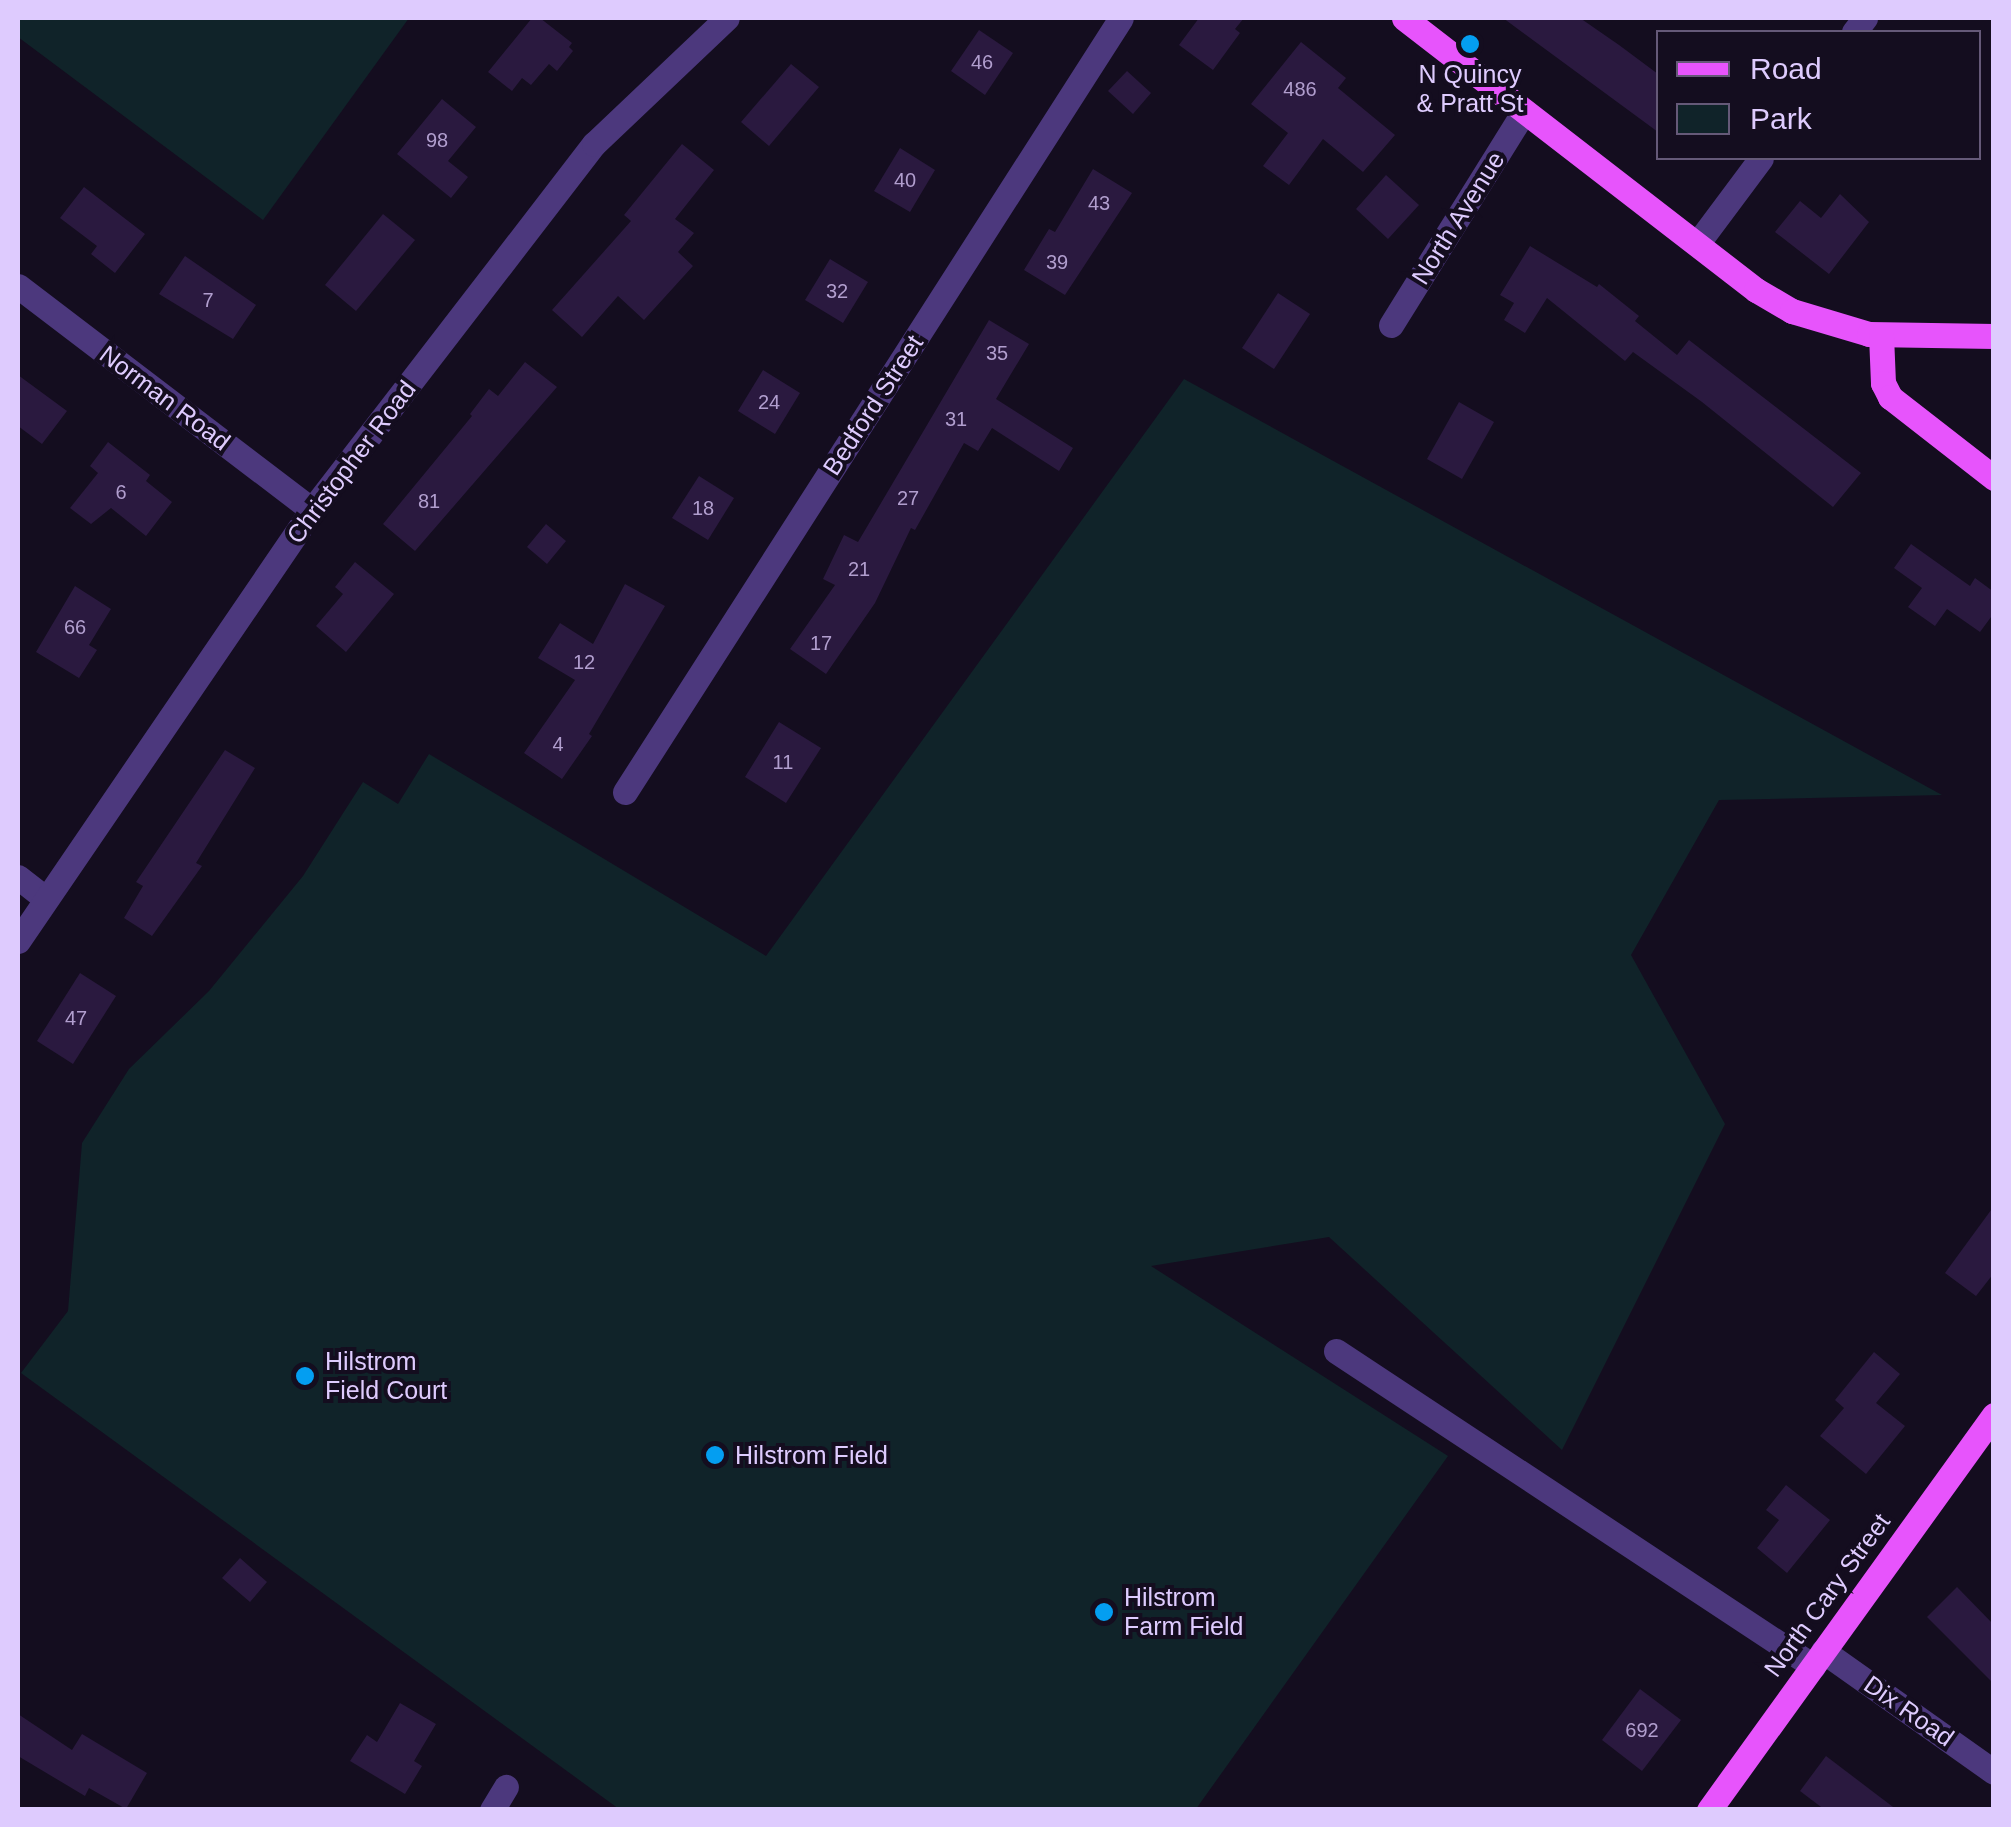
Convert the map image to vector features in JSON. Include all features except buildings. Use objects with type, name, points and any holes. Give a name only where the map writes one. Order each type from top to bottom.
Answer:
[{"type":"main road","points":[[1404,18],[1697,244],[1792,312],[1830,326],[1881,335],[1994,336]]},
{"type":"main road","points":[[1881,335],[1882,374],[1890,397],[1994,478]]},
{"type":"main road","name":"North Cary Street","points":[[1709,1810],[1994,1415]]},
{"type":"street","name":"Christopher Road","points":[[18,941],[44,897],[312,510],[594,144],[727,18]]},
{"type":"street","name":"Bedford Street","points":[[626,792],[1121,18]]},
{"type":"street","name":"North Avenue","points":[[1391,325],[1524,111]]},
{"type":"street","points":[[1697,244],[1760,160]]},
{"type":"street","name":"Norman Road","points":[[18,286],[312,510]]},
{"type":"street","points":[[18,877],[44,897]]},
{"type":"street","name":"Dix Road","points":[[1336,1351],[1994,1772]]},
{"type":"street","points":[[492,1810],[506,1786]]},
{"type":"green space","points":[[18,18],[409,18],[263,220],[18,37]]},
{"type":"green space","points":[[1184,379],[1942,795],[1719,800],[1631,955],[1725,1124],[1562,1450],[1329,1237],[1151,1266],[1448,1456],[1196,1809],[619,1809],[21,1373],[68,1311],[82,1143],[129,1069],[209,991],[303,876],[363,782],[398,804],[429,754],[766,956]]},
{"type":"place","name":"N Quincy & Pratt St","points":[[1470,44]]},
{"type":"place","name":"Hilstrom Field Court","points":[[305,1376]]},
{"type":"place","name":"Hilstrom Field","points":[[715,1455]]},
{"type":"place","name":"Hilstrom Farm Field","points":[[1104,1612]]}]
